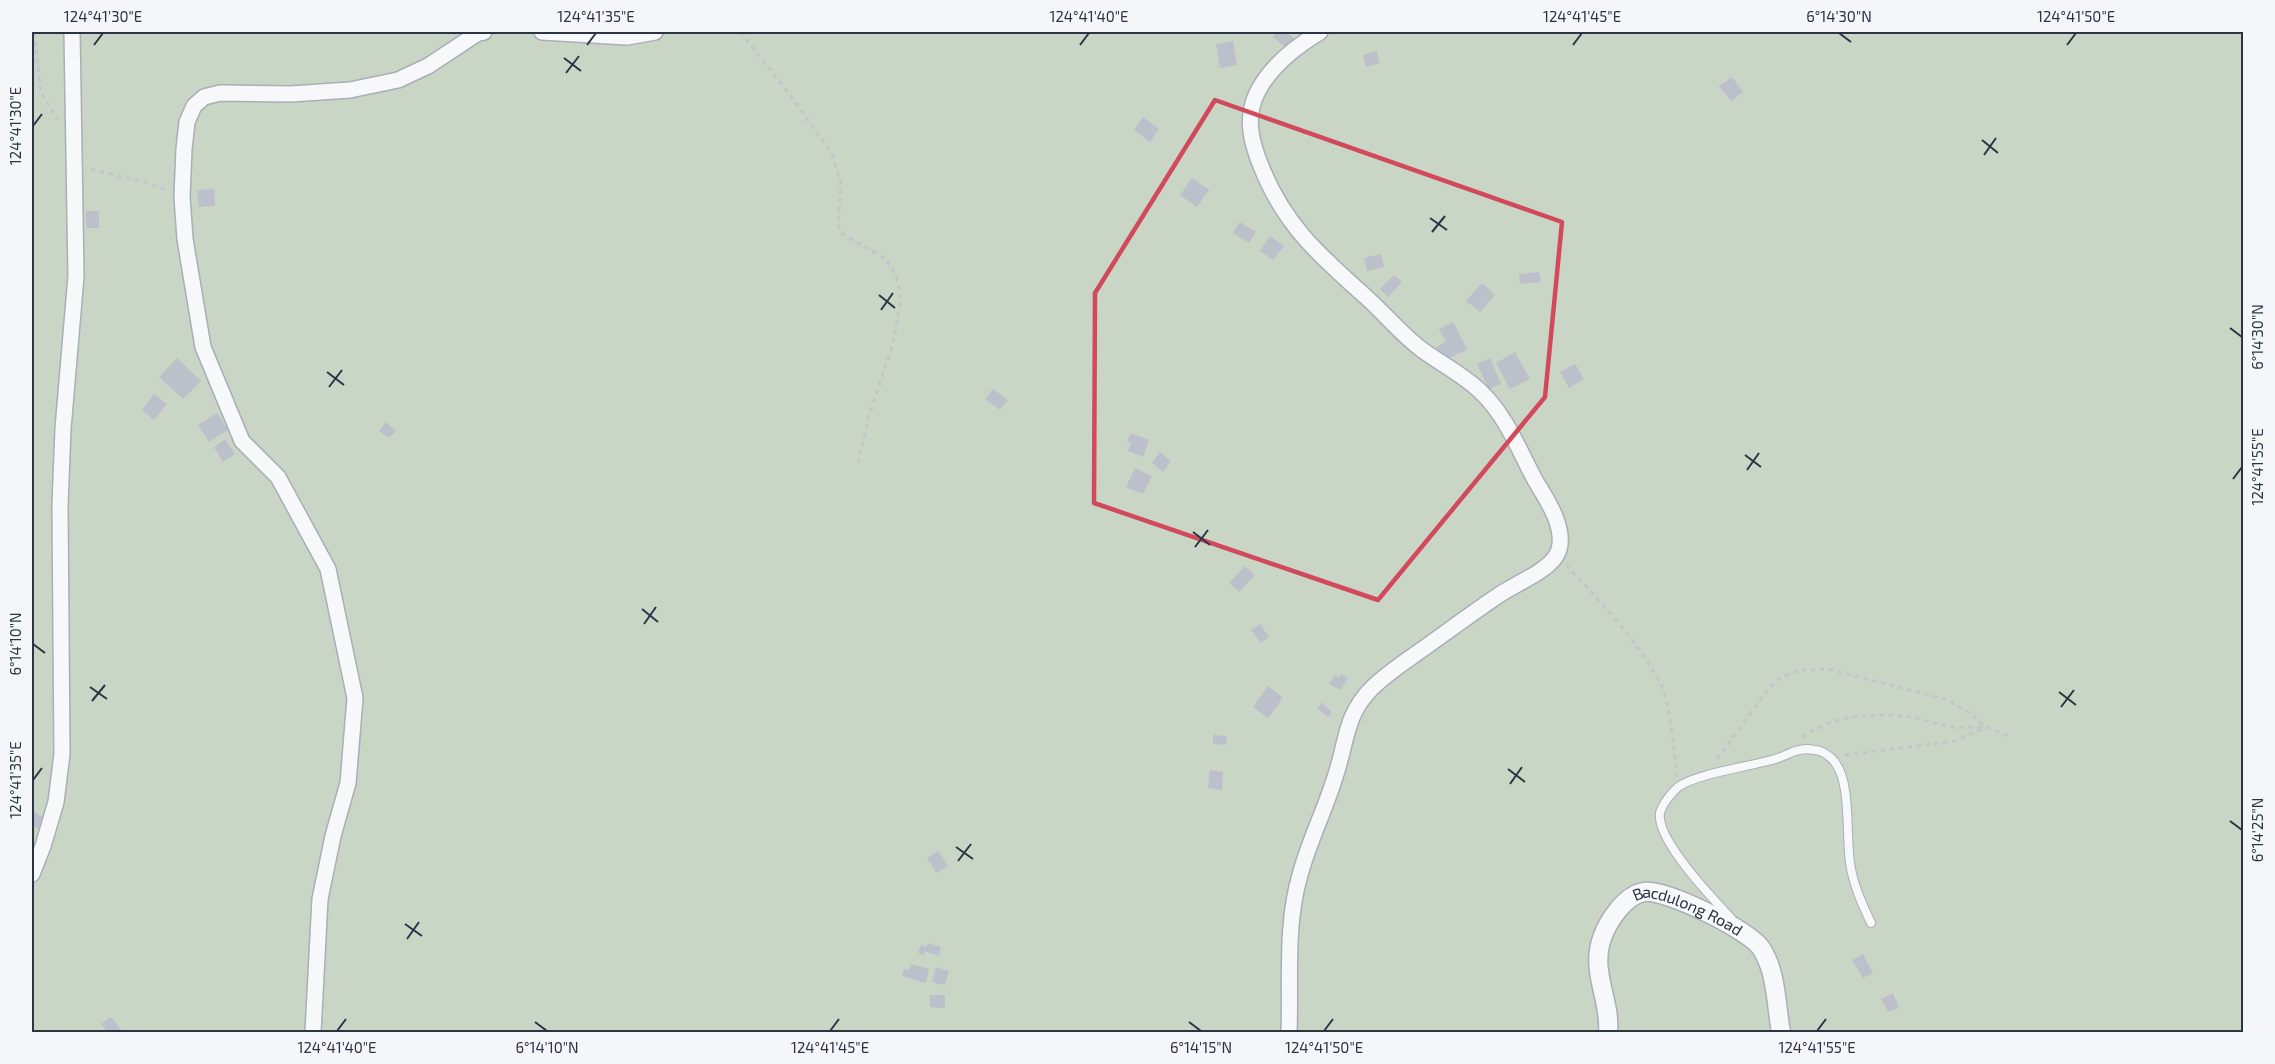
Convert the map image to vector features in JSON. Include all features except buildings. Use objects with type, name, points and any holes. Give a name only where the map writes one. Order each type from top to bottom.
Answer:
[{"type":"street","points":[[32,874],[56,802],[62,754],[60,505],[63,429],[76,276],[72,32]]},
{"type":"street","points":[[313,1032],[320,899],[333,836],[348,783],[355,698],[328,569],[278,477],[242,441],[203,347],[185,239],[182,197],[184,149],[188,122],[194,106],[204,97],[230,93],[291,94],[350,90],[398,80],[428,66],[478,33],[484,32]]},
{"type":"street","points":[[542,32],[627,37],[655,32]]},
{"type":"street","points":[[1289,1032],[1291,930],[1299,876],[1326,807],[1345,747],[1348,725],[1358,703],[1374,686],[1411,658],[1500,595],[1546,566],[1557,555],[1560,538],[1556,518],[1496,407],[1479,390],[1421,349],[1395,327],[1311,246],[1287,219],[1268,184],[1252,143],[1250,118],[1256,96],[1267,76],[1284,58],[1320,32]]},
{"type":"street","name":"Bacdulong Road","points":[[1608,1032],[1598,972],[1598,954],[1602,937],[1612,917],[1629,899],[1642,892],[1654,892],[1677,899],[1744,932],[1760,946],[1768,959],[1781,1032]]},
{"type":"lane","points":[[1744,932],[1703,887],[1669,843],[1661,825],[1660,813],[1666,801],[1678,787],[1705,776],[1775,759],[1800,750],[1816,750],[1829,756],[1837,765],[1845,788],[1850,865],[1859,897],[1871,923]]},
{"type":"path","points":[[34,32],[41,93],[54,117],[73,132]]},
{"type":"path","points":[[740,32],[788,92],[832,154],[841,184],[838,225],[842,233],[886,259],[896,275],[901,299],[892,347],[870,412],[858,464]]},
{"type":"path","points":[[74,166],[148,183],[182,197]]},
{"type":"path","points":[[1557,555],[1635,646],[1662,686],[1671,725],[1678,787]]},
{"type":"path","points":[[1705,776],[1766,692],[1781,677],[1801,670],[1828,669],[1948,700],[1970,713],[1986,727],[2009,736]]},
{"type":"path","points":[[1798,741],[1807,734],[1832,723],[1858,716],[1881,714],[1911,717],[1951,727],[1986,727]]},
{"type":"path","points":[[1829,756],[1956,741],[1986,727]]},
{"type":"highlighted area","points":[[1215,100],[1562,222],[1545,397],[1378,600],[1094,503],[1095,293]]},
{"type":"green space","points":[[32,32],[2243,32],[2243,1032],[32,1032]]}]
